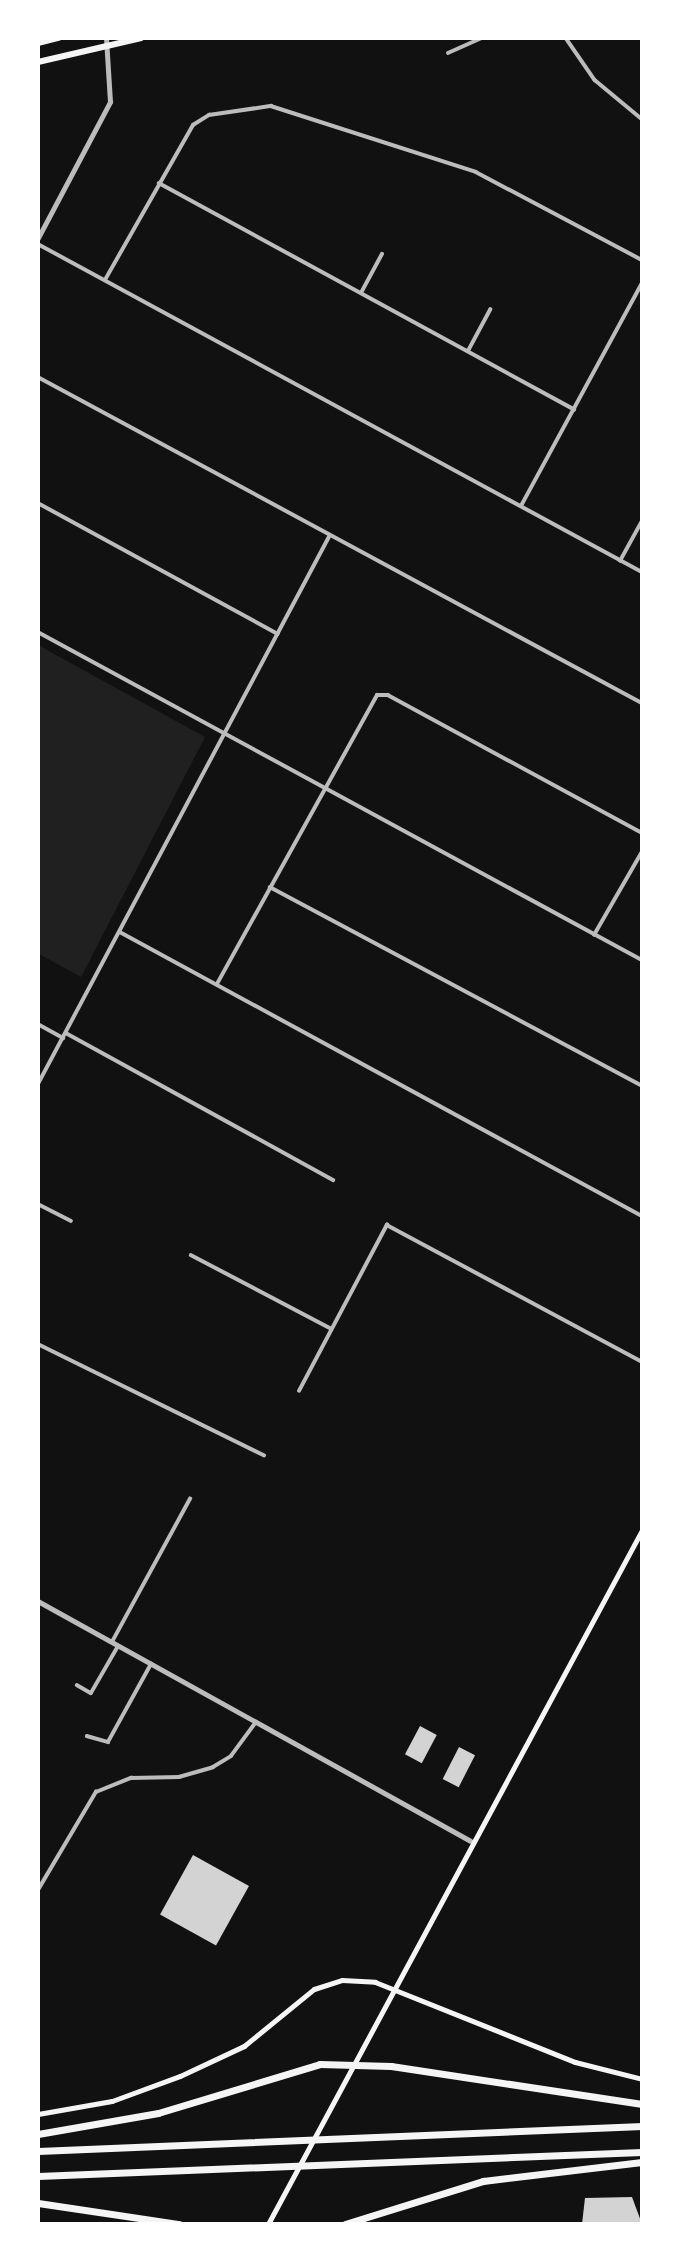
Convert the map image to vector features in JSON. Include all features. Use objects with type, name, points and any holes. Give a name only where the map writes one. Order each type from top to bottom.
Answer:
[{"type":"highway","points":[[38,2134],[158,2113],[320,2064],[352,2065],[642,2104]]},
{"type":"highway","points":[[38,2151],[642,2126]]},
{"type":"highway","points":[[38,2176],[642,2152]]},
{"type":"highway","points":[[345,2224],[483,2181],[642,2162]]},
{"type":"highway","points":[[38,2203],[179,2224]]},
{"type":"main road","points":[[38,43],[58,38]]},
{"type":"main road","points":[[38,62],[107,42],[141,38]]},
{"type":"main road","points":[[268,2224],[470,1840],[642,1530]]},
{"type":"main road","points":[[38,2114],[112,2101],[180,2076],[244,2046],[328,1982],[360,1980],[392,1989],[575,2062],[642,2079]]},
{"type":"street","points":[[448,53],[482,38]]},
{"type":"street","points":[[566,38],[595,80],[642,119]]},
{"type":"street","points":[[38,238],[110,102],[107,42]]},
{"type":"street","points":[[105,280],[194,125],[209,115],[271,106],[476,172],[642,260]]},
{"type":"street","points":[[159,183],[574,409]]},
{"type":"street","points":[[38,244],[642,572]]},
{"type":"street","points":[[361,293],[382,254]]},
{"type":"street","points":[[520,506],[642,283]]},
{"type":"street","points":[[468,351],[490,310]]},
{"type":"street","points":[[38,377],[329,537],[642,703]]},
{"type":"street","points":[[38,503],[278,634]]},
{"type":"street","points":[[620,561],[642,521]]},
{"type":"street","points":[[38,1084],[329,537]]},
{"type":"street","points":[[38,632],[642,960]]},
{"type":"street","points":[[217,985],[367,706],[388,695],[642,833]]},
{"type":"street","points":[[594,935],[642,852]]},
{"type":"street","points":[[270,887],[642,1086]]},
{"type":"street","points":[[120,932],[642,1216]]},
{"type":"street","points":[[38,1024],[63,1038]]},
{"type":"street","points":[[66,1033],[333,1180]]},
{"type":"street","points":[[38,1204],[71,1221]]},
{"type":"street","points":[[299,1391],[330,1328],[387,1225],[642,1362]]},
{"type":"street","points":[[191,1255],[330,1328]]},
{"type":"street","points":[[38,1344],[264,1455]]},
{"type":"street","points":[[112,1642],[190,1499]]},
{"type":"street","points":[[38,1601],[470,1840]]},
{"type":"street","points":[[77,1685],[91,1693],[118,1646]]},
{"type":"street","points":[[87,1736],[108,1742],[150,1664]]},
{"type":"street","points":[[38,1890],[96,1792],[131,1777],[179,1777],[213,1767],[231,1756],[256,1721]]},
{"type":"shaded area","points":[[38,645],[205,737],[81,977],[39,954]]},
{"type":"building","points":[[420,1726],[437,1735],[422,1763],[405,1754]]},
{"type":"building","points":[[459,1747],[475,1755],[459,1787],[443,1779]]},
{"type":"building","points":[[193,1855],[249,1886],[216,1946],[160,1914]]},
{"type":"building","points":[[632,2197],[642,2224],[582,2224],[585,2198]]}]
